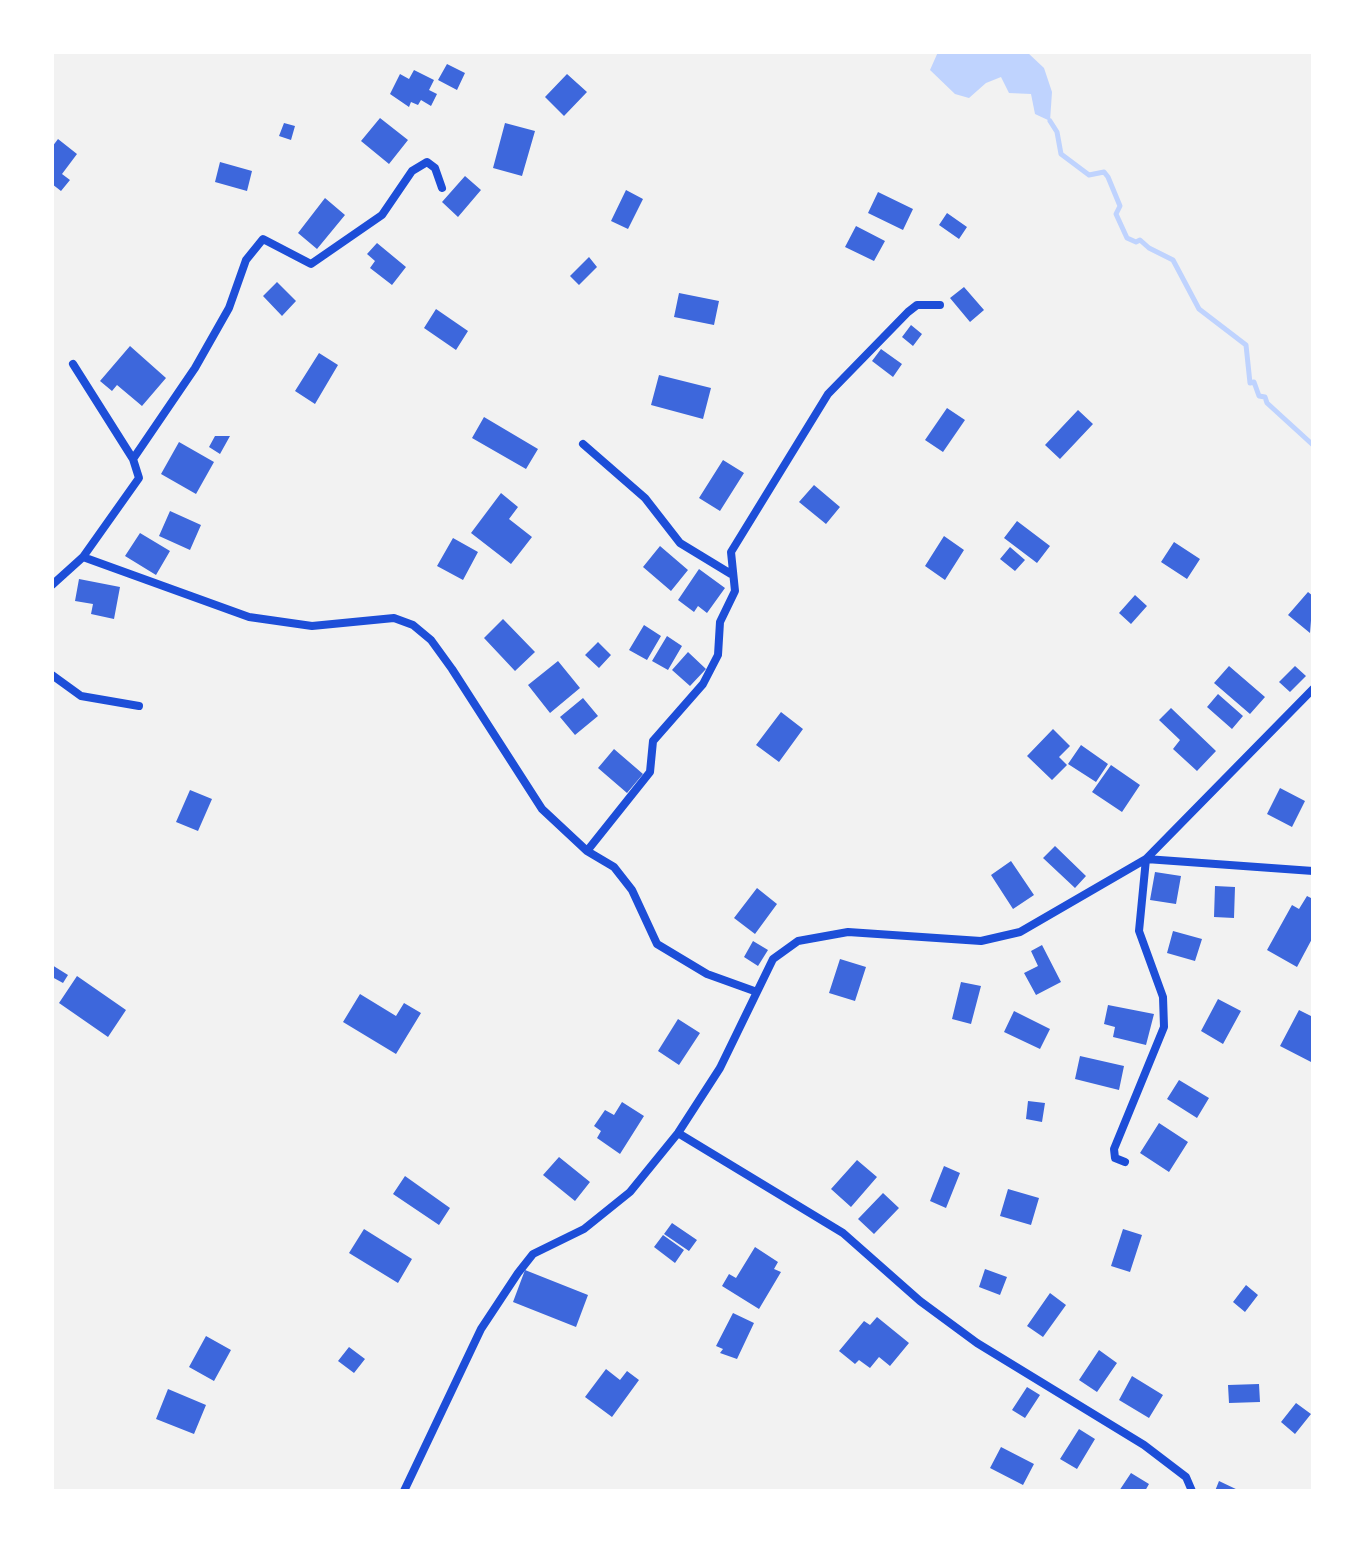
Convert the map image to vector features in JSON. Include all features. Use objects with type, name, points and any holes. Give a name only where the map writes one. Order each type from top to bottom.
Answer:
[{"type":"street","points":[[133,459],[195,368],[229,308],[246,260],[263,239],[311,264],[382,215],[412,171],[427,162],[435,168],[442,188]]},
{"type":"street","points":[[587,851],[650,772],[653,741],[703,684],[718,655],[720,622],[735,591],[731,552],[828,394],[908,312],[917,305],[940,305]]},
{"type":"street","points":[[52,585],[83,557],[139,478],[133,459],[73,364]]},
{"type":"street","points":[[583,444],[645,498],[680,543],[731,574]]},
{"type":"street","points":[[83,557],[249,617],[312,626],[394,618],[413,625],[431,640],[452,669],[542,809],[587,851],[614,867],[632,890],[657,944],[707,974],[757,992]]},
{"type":"street","points":[[52,675],[81,696],[139,706]]},
{"type":"street","points":[[404,1491],[481,1329],[518,1273],[533,1254],[584,1229],[630,1192],[678,1133],[720,1068],[773,959],[798,941],[848,932],[981,941],[1020,932],[1146,859],[1313,689]]},
{"type":"street","points":[[1146,859],[1313,871]]},
{"type":"street","points":[[1125,1162],[1115,1158],[1114,1149],[1164,1027],[1163,997],[1139,931],[1146,859]]},
{"type":"street","points":[[678,1133],[843,1233],[920,1301],[977,1343],[1144,1445],[1186,1477],[1192,1491]]},
{"type":"water","points":[[938,52],[1027,52],[1044,68],[1052,92],[1050,121],[1035,114],[1031,94],[1009,93],[1001,77],[986,83],[969,98],[955,94],[930,70]]},
{"type":"building","points":[[447,64],[465,73],[457,90],[438,80]]},
{"type":"building","points":[[414,70],[434,80],[429,90],[437,94],[431,106],[421,100],[418,105],[411,102],[409,107],[390,94],[400,74],[409,79]]},
{"type":"building","points":[[567,74],[587,92],[564,116],[545,97]]},
{"type":"building","points":[[380,118],[408,140],[389,164],[361,141]]},
{"type":"building","points":[[284,123],[295,126],[291,140],[279,136]]},
{"type":"building","points":[[505,123],[535,131],[522,176],[493,168]]},
{"type":"building","points":[[58,139],[77,154],[62,174],[70,180],[61,191],[52,184],[52,147]]},
{"type":"building","points":[[220,162],[252,171],[247,191],[215,182]]},
{"type":"building","points":[[465,176],[481,190],[458,217],[442,202]]},
{"type":"building","points":[[626,190],[643,199],[628,229],[611,221]]},
{"type":"building","points":[[878,192],[913,209],[903,230],[868,213]]},
{"type":"building","points":[[325,198],[345,215],[317,249],[298,233]]},
{"type":"building","points":[[947,213],[967,227],[959,239],[939,225]]},
{"type":"building","points":[[856,226],[885,241],[874,261],[845,247]]},
{"type":"building","points":[[377,243],[406,267],[392,285],[370,268],[375,261],[367,254]]},
{"type":"building","points":[[589,257],[597,267],[579,285],[570,276]]},
{"type":"building","points":[[277,282],[296,301],[282,316],[263,296]]},
{"type":"building","points":[[964,287],[984,310],[970,322],[950,298]]},
{"type":"building","points":[[679,293],[719,301],[714,325],[674,317]]},
{"type":"building","points":[[436,309],[468,331],[456,350],[424,328]]},
{"type":"building","points":[[911,325],[922,334],[913,346],[902,337]]},
{"type":"building","points":[[130,346],[166,378],[142,406],[117,385],[112,391],[100,381]]},
{"type":"building","points":[[881,349],[902,364],[893,377],[872,361]]},
{"type":"building","points":[[319,353],[338,365],[315,404],[295,391]]},
{"type":"building","points":[[659,375],[711,388],[703,419],[651,405]]},
{"type":"building","points":[[947,408],[965,420],[943,452],[925,440]]},
{"type":"building","points":[[1078,410],[1093,424],[1060,459],[1045,445]]},
{"type":"building","points":[[484,417],[538,449],[526,469],[472,438]]},
{"type":"building","points":[[215,436],[230,436],[220,454],[209,447]]},
{"type":"building","points":[[179,442],[214,462],[196,494],[161,474]]},
{"type":"building","points":[[723,460],[744,473],[720,511],[699,498]]},
{"type":"building","points":[[814,485],[840,507],[826,524],[799,502]]},
{"type":"building","points":[[501,493],[518,507],[509,519],[532,537],[511,564],[471,533]]},
{"type":"building","points":[[170,511],[201,525],[190,550],[159,536]]},
{"type":"building","points":[[1017,521],[1050,546],[1037,563],[1004,538]]},
{"type":"building","points":[[140,533],[170,551],[156,575],[125,556]]},
{"type":"building","points":[[944,536],[964,550],[945,580],[925,566]]},
{"type":"building","points":[[453,538],[478,552],[463,580],[437,566]]},
{"type":"building","points":[[1174,542],[1200,559],[1187,579],[1161,562]]},
{"type":"building","points":[[660,546],[688,570],[671,591],[643,567]]},
{"type":"building","points":[[1010,547],[1025,560],[1015,571],[1000,559]]},
{"type":"building","points":[[699,569],[725,588],[707,613],[698,606],[694,612],[678,600]]},
{"type":"building","points":[[79,579],[120,587],[114,619],[91,614],[93,604],[75,601]]},
{"type":"building","points":[[1308,592],[1313,596],[1310,633],[1288,615]]},
{"type":"building","points":[[1135,595],[1147,606],[1131,624],[1119,613]]},
{"type":"building","points":[[503,619],[535,652],[515,671],[484,638]]},
{"type":"building","points":[[644,625],[661,636],[647,660],[629,650]]},
{"type":"building","points":[[667,636],[682,646],[668,670],[652,661]]},
{"type":"building","points":[[598,642],[611,655],[599,668],[585,655]]},
{"type":"building","points":[[688,652],[706,669],[690,686],[672,670]]},
{"type":"building","points":[[558,661],[580,688],[550,713],[528,685]]},
{"type":"building","points":[[1229,666],[1265,697],[1250,714],[1214,683]]},
{"type":"building","points":[[1295,666],[1306,676],[1290,692],[1279,682]]},
{"type":"building","points":[[1218,694],[1243,716],[1232,729],[1207,707]]},
{"type":"building","points":[[583,698],[598,716],[575,735],[560,717]]},
{"type":"building","points":[[1171,708],[1216,751],[1197,771],[1173,749],[1180,740],[1159,720]]},
{"type":"building","points":[[781,712],[803,729],[779,762],[756,745]]},
{"type":"building","points":[[1053,729],[1070,746],[1059,757],[1067,765],[1052,780],[1027,756]]},
{"type":"building","points":[[1081,745],[1108,764],[1096,782],[1068,764]]},
{"type":"building","points":[[614,749],[643,774],[627,793],[598,768]]},
{"type":"building","points":[[1111,765],[1140,785],[1122,812],[1092,792]]},
{"type":"building","points":[[1280,788],[1305,801],[1292,827],[1267,814]]},
{"type":"building","points":[[190,790],[212,799],[198,831],[176,822]]},
{"type":"building","points":[[1055,846],[1086,876],[1075,888],[1043,858]]},
{"type":"building","points":[[1011,861],[1034,895],[1013,909],[991,875]]},
{"type":"building","points":[[1155,872],[1181,876],[1176,904],[1150,900]]},
{"type":"building","points":[[1215,886],[1235,887],[1234,918],[1214,917]]},
{"type":"building","points":[[757,888],[777,904],[755,934],[734,918]]},
{"type":"building","points":[[1307,896],[1313,899],[1313,937],[1297,967],[1267,950],[1292,905],[1299,909]]},
{"type":"building","points":[[1173,931],[1202,939],[1195,961],[1167,953]]},
{"type":"building","points":[[753,941],[768,950],[758,966],[744,957]]},
{"type":"building","points":[[1042,945],[1061,982],[1036,995],[1024,973],[1038,966],[1031,951]]},
{"type":"building","points":[[840,959],[866,967],[855,1001],[829,993]]},
{"type":"building","points":[[52,965],[68,975],[63,983],[52,977]]},
{"type":"building","points":[[77,976],[126,1010],[108,1037],[59,1003]]},
{"type":"building","points":[[961,982],[981,986],[971,1024],[952,1019]]},
{"type":"building","points":[[360,994],[396,1016],[404,1003],[421,1013],[396,1054],[343,1022]]},
{"type":"building","points":[[1218,999],[1241,1011],[1223,1044],[1201,1031]]},
{"type":"building","points":[[1108,1005],[1154,1014],[1146,1045],[1113,1037],[1115,1027],[1104,1024]]},
{"type":"building","points":[[1299,1010],[1313,1017],[1313,1063],[1280,1046]]},
{"type":"building","points":[[1014,1011],[1050,1029],[1040,1049],[1004,1032]]},
{"type":"building","points":[[678,1019],[700,1033],[679,1065],[658,1051]]},
{"type":"building","points":[[1080,1056],[1124,1066],[1119,1090],[1075,1079]]},
{"type":"building","points":[[1179,1080],[1209,1098],[1197,1118],[1167,1099]]},
{"type":"building","points":[[1028,1101],[1045,1103],[1042,1122],[1026,1119]]},
{"type":"building","points":[[622,1102],[644,1116],[620,1154],[597,1138],[601,1131],[594,1126],[605,1110],[614,1115]]},
{"type":"building","points":[[1159,1123],[1188,1142],[1169,1172],[1140,1153]]},
{"type":"building","points":[[559,1157],[590,1182],[575,1201],[543,1175]]},
{"type":"building","points":[[857,1160],[877,1177],[851,1207],[831,1189]]},
{"type":"building","points":[[944,1166],[960,1173],[946,1208],[930,1201]]},
{"type":"building","points":[[405,1176],[450,1208],[439,1225],[393,1194]]},
{"type":"building","points":[[1008,1189],[1039,1198],[1031,1225],[1000,1216]]},
{"type":"building","points":[[883,1193],[899,1208],[874,1234],[858,1219]]},
{"type":"building","points":[[672,1223],[697,1240],[689,1251],[664,1234]]},
{"type":"building","points":[[364,1229],[412,1259],[398,1283],[349,1253]]},
{"type":"building","points":[[1123,1229],[1142,1235],[1130,1272],[1111,1266]]},
{"type":"building","points":[[663,1235],[684,1250],[675,1263],[654,1247]]},
{"type":"building","points":[[755,1247],[778,1262],[774,1269],[781,1272],[759,1309],[722,1286],[729,1274],[736,1278]]},
{"type":"building","points":[[985,1269],[1007,1277],[1000,1295],[979,1287]]},
{"type":"building","points":[[525,1270],[588,1295],[576,1327],[513,1302]]},
{"type":"building","points":[[1246,1285],[1258,1295],[1245,1312],[1233,1302]]},
{"type":"building","points":[[1050,1293],[1066,1305],[1043,1337],[1027,1326]]},
{"type":"building","points":[[733,1313],[754,1323],[737,1359],[720,1353],[723,1349],[716,1346]]},
{"type":"building","points":[[877,1317],[909,1343],[890,1366],[879,1357],[870,1368],[859,1360],[855,1364],[839,1351],[864,1321],[870,1325]]},
{"type":"building","points":[[206,1336],[231,1350],[214,1381],[189,1367]]},
{"type":"building","points":[[349,1347],[365,1359],[354,1373],[338,1361]]},
{"type":"building","points":[[1099,1350],[1117,1363],[1097,1392],[1079,1380]]},
{"type":"building","points":[[606,1369],[620,1380],[627,1371],[639,1380],[612,1417],[585,1397]]},
{"type":"building","points":[[1132,1376],[1163,1395],[1149,1418],[1119,1400]]},
{"type":"building","points":[[1259,1384],[1260,1402],[1229,1403],[1228,1385]]},
{"type":"building","points":[[1027,1387],[1040,1395],[1025,1418],[1012,1410]]},
{"type":"building","points":[[168,1389],[206,1405],[194,1434],[156,1419]]},
{"type":"building","points":[[1296,1403],[1311,1414],[1295,1434],[1281,1422]]},
{"type":"building","points":[[1079,1429],[1095,1439],[1077,1469],[1060,1459]]},
{"type":"building","points":[[1001,1447],[1034,1464],[1023,1485],[990,1468]]},
{"type":"building","points":[[1131,1473],[1149,1484],[1145,1491],[1119,1491]]},
{"type":"building","points":[[1219,1481],[1240,1491],[1215,1491]]},
{"type":"waterway","points":[[1050,121],[1057,132],[1061,154],[1089,175],[1104,172],[1108,177],[1120,206],[1116,214],[1127,238],[1136,242],[1140,240],[1173,260],[1199,309],[1246,345],[1250,383],[1254,382],[1259,396],[1265,397],[1267,403],[1313,445]]}]
